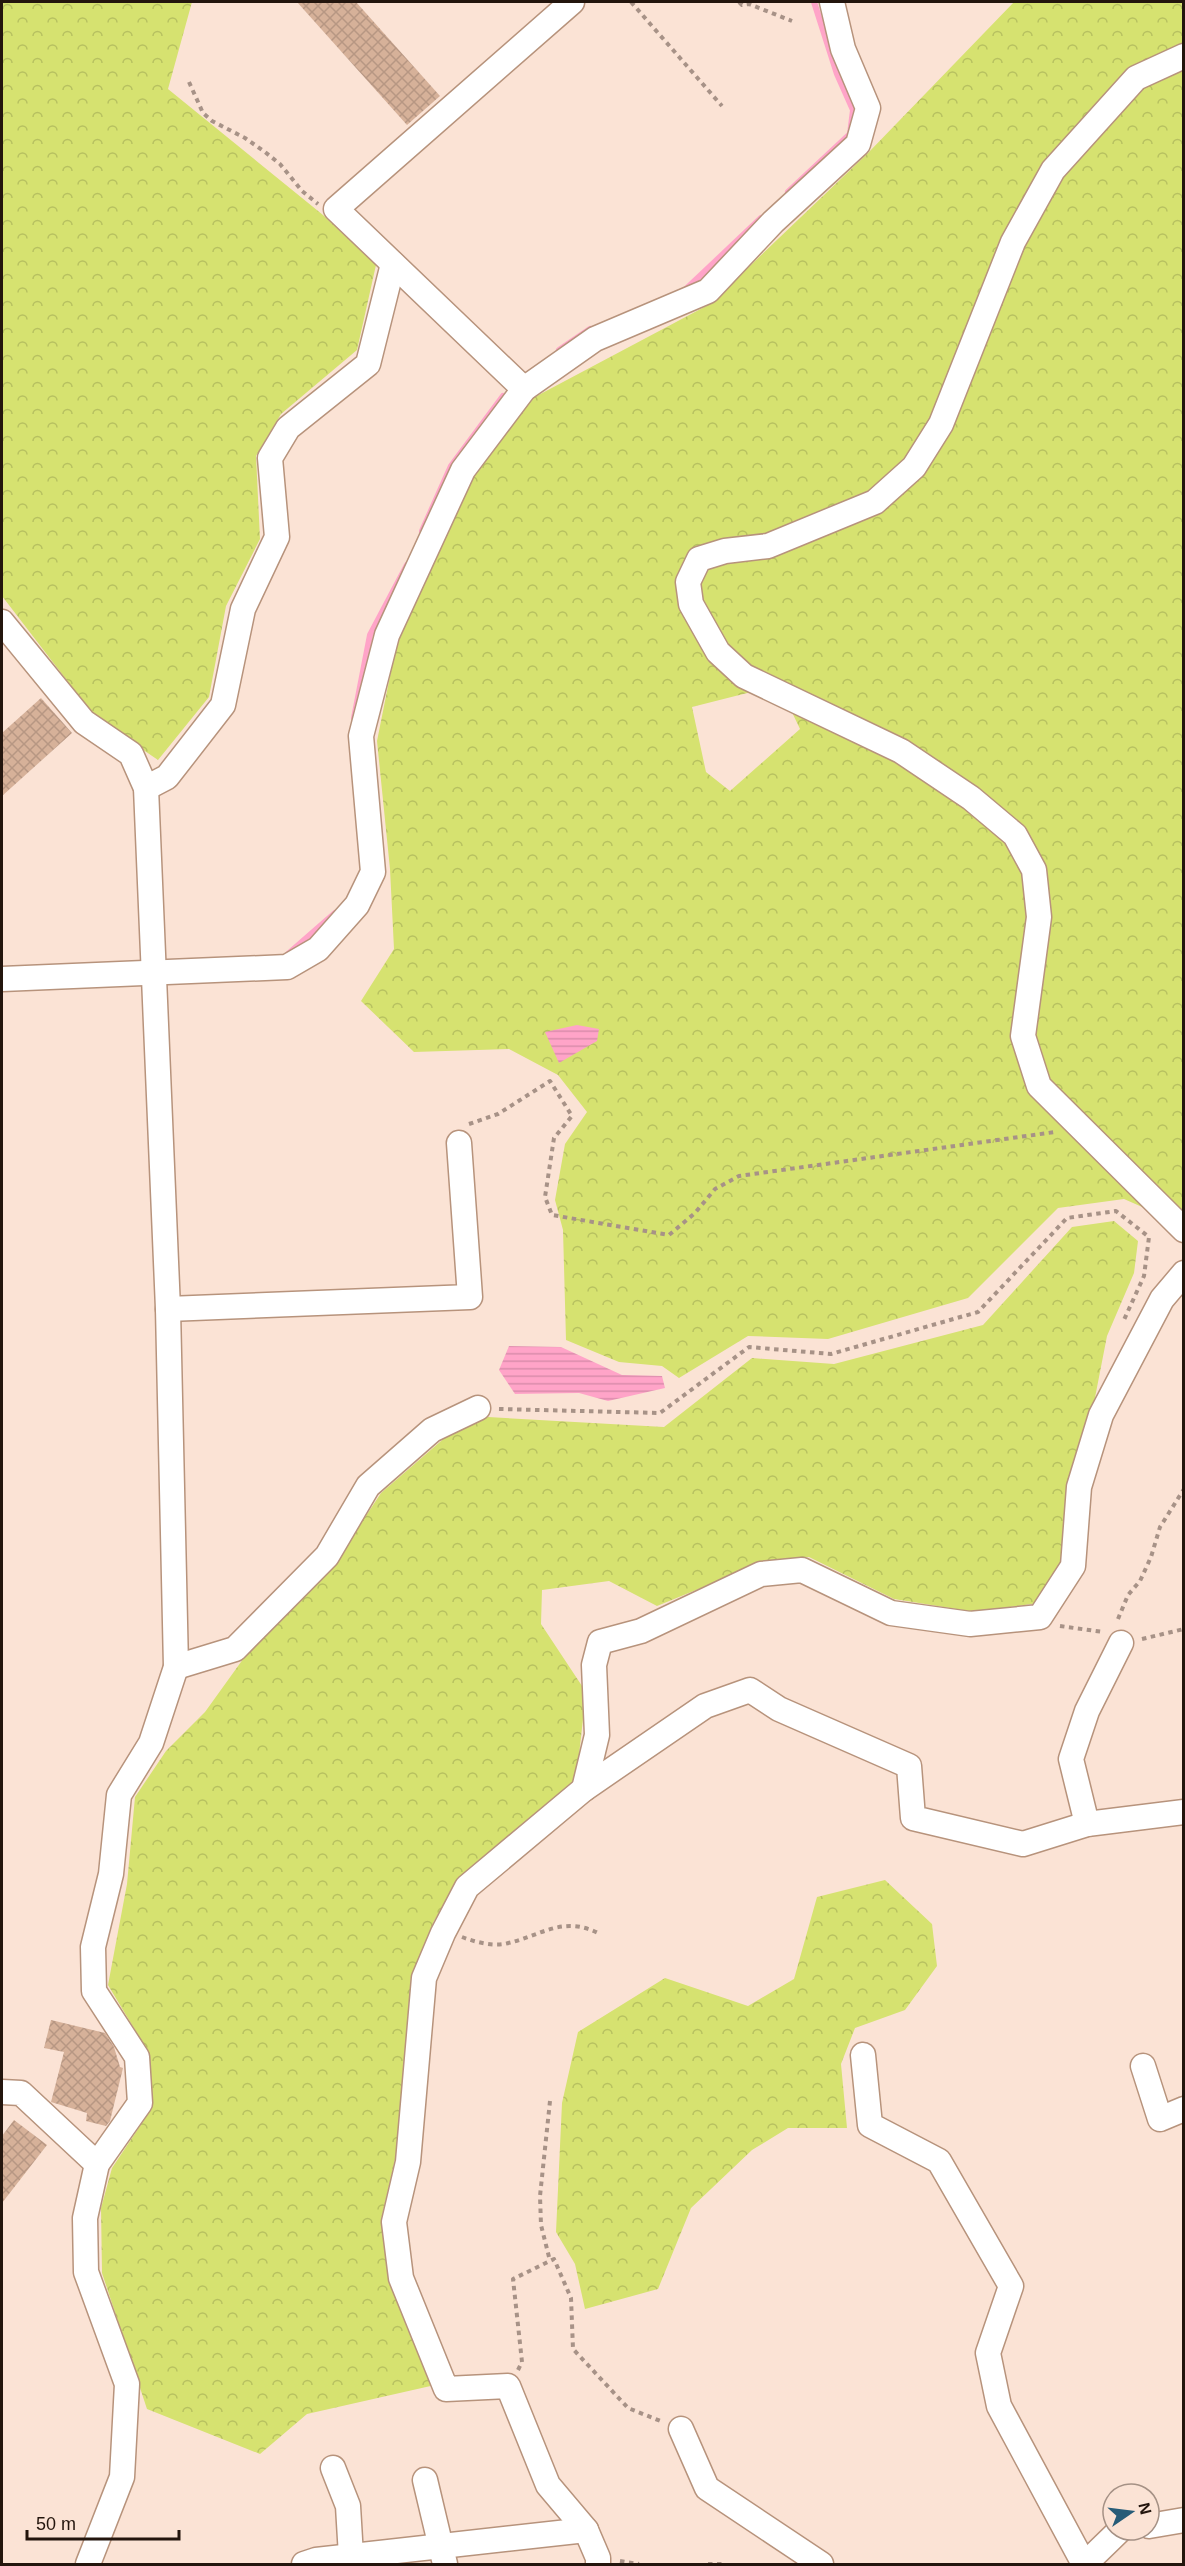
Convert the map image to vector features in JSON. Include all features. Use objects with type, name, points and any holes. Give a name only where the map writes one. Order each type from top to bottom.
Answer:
[{"type":"street","points":[[524,389],[336,209],[572,2]]},
{"type":"street","points":[[2,979],[287,967],[318,949],[357,905],[373,872],[361,736],[387,635],[463,470],[524,389],[595,339],[708,291],[773,222],[858,144],[868,108],[843,49],[832,2]]},
{"type":"street","points":[[1184,56],[1136,78],[1053,170],[1013,242],[941,424],[914,467],[875,502],[768,546],[725,551],[699,560],[688,582],[691,604],[718,652],[744,675],[901,752],[971,798],[1015,835],[1034,870],[1039,917],[1023,1036],[1039,1086],[1184,1230]]},
{"type":"street","points":[[146,788],[167,777],[223,705],[243,609],[277,537],[270,458],[288,428],[368,364],[393,264]]},
{"type":"street","points":[[2,622],[84,722],[131,754],[146,788],[168,1308],[176,1667],[151,1743],[119,1795],[111,1874],[93,1947],[94,1991],[137,2057],[140,2103],[97,2164],[85,2218],[86,2272],[127,2384],[122,2477],[88,2565]]},
{"type":"street","points":[[168,1308],[470,1297],[459,1143]]},
{"type":"street","points":[[584,1789],[597,1735],[594,1665],[600,1642],[641,1631],[761,1574],[802,1570],[891,1613],[970,1624],[1040,1617],[1073,1566],[1079,1487],[1101,1415],[1162,1299],[1184,1273]]},
{"type":"street","points":[[176,1667],[235,1649],[327,1556],[368,1486],[432,1430],[478,1408]]},
{"type":"street","points":[[1087,1824],[1071,1759],[1087,1711],[1121,1643]]},
{"type":"street","points":[[598,2565],[598,2558],[586,2530],[548,2485],[508,2386],[446,2389],[401,2278],[394,2222],[408,2163],[424,1978],[467,1887],[584,1789],[705,1706],[750,1690],[779,1709],[909,1766],[913,1818],[1023,1844],[1087,1824],[1184,1812]]},
{"type":"street","points":[[863,2055],[870,2125],[939,2161],[1011,2286],[988,2353],[999,2406],[1085,2565],[1108,2542]]},
{"type":"street","points":[[1143,2066],[1160,2119],[1184,2109]]},
{"type":"street","points":[[2,2092],[21,2093],[97,2164]]},
{"type":"street","points":[[681,2429],[707,2488],[821,2565]]},
{"type":"street","points":[[333,2468],[348,2506],[351,2556]]},
{"type":"street","points":[[425,2480],[443,2555]]},
{"type":"street","points":[[1161,2524],[1184,2520]]},
{"type":"street","points":[[304,2565],[316,2560],[351,2556],[443,2555],[586,2530]]},
{"type":"path","points":[[631,2],[722,106]]},
{"type":"path","points":[[739,2],[742,5],[749,4],[792,21]]},
{"type":"path","points":[[189,82],[203,113],[212,121],[245,138],[265,152],[280,164],[313,201],[326,208],[336,209]]},
{"type":"path","points":[[459,1143],[469,1123],[498,1114],[550,1081],[572,1116],[554,1138],[545,1197],[552,1215],[669,1235],[695,1213],[715,1189],[739,1176],[1082,1129]]},
{"type":"path","points":[[478,1408],[660,1413],[749,1347],[831,1354],[978,1312],[1067,1218],[1116,1211],[1149,1237],[1144,1276],[1122,1324]]},
{"type":"path","points":[[1119,1618],[1128,1595],[1140,1581],[1151,1557],[1160,1527],[1184,1489]]},
{"type":"path","points":[[445,1930],[471,1941],[503,1944],[558,1926],[586,1927],[600,1934]]},
{"type":"path","points":[[550,2101],[540,2196],[541,2225],[550,2261]]},
{"type":"path","points":[[508,2386],[522,2362],[513,2279],[554,2259],[571,2298],[573,2349],[628,2408],[681,2429]]},
{"type":"path","points":[[708,2565],[724,2565]]},
{"type":"green space","points":[[2,2],[192,2],[168,89],[323,215],[376,265],[357,350],[281,414],[256,456],[260,539],[226,606],[209,697],[158,760],[95,717],[2,596]]},
{"type":"green space","points":[[1014,2],[1183,2],[1183,1225],[1124,1199],[1058,1208],[968,1298],[828,1339],[748,1336],[679,1378],[662,1366],[619,1362],[566,1340],[563,1230],[555,1200],[565,1144],[587,1112],[558,1075],[509,1049],[414,1052],[361,1001],[394,949],[390,869],[377,741],[397,641],[472,478],[531,399],[710,304],[868,153]],"holes":[[[779,685],[800,729],[730,791],[706,772],[692,707]]]},
{"type":"green space","points":[[1114,1221],[1138,1241],[1134,1273],[1107,1336],[1063,1562],[1038,1603],[975,1612],[894,1599],[809,1557],[762,1563],[657,1606],[609,1581],[542,1590],[541,1624],[586,1692],[576,1782],[459,1880],[434,1921],[411,1977],[397,2151],[381,2220],[391,2281],[435,2385],[307,2414],[260,2454],[147,2409],[102,2273],[101,2208],[112,2168],[152,2108],[147,2050],[108,1985],[127,1884],[135,1797],[166,1751],[205,1712],[246,1655],[334,1564],[381,1493],[448,1435],[488,1417],[664,1427],[752,1358],[834,1364],[983,1325],[1072,1227]]},
{"type":"green space","points":[[885,1880],[932,1924],[937,1966],[905,2010],[855,2028],[841,2064],[847,2128],[788,2128],[752,2150],[691,2208],[658,2289],[585,2309],[575,2264],[556,2232],[562,2103],[578,2032],[665,1978],[748,2006],[794,1979],[817,1897]]},
{"type":"shaded area","points":[[577,1025],[599,1029],[597,1041],[559,1063],[545,1032]]},
{"type":"shaded area","points":[[509,1346],[561,1347],[622,1375],[662,1376],[665,1388],[608,1401],[579,1393],[515,1394],[499,1370]]},
{"type":"building","points":[[297,2],[356,2],[440,96],[407,125]]},
{"type":"building","points":[[41,698],[72,733],[2,796],[2,733]]},
{"type":"building","points":[[51,2020],[105,2033],[114,2047],[120,2067],[123,2068],[110,2121],[106,2126],[86,2121],[87,2113],[51,2102],[64,2052],[44,2048]]},
{"type":"building","points":[[14,2120],[47,2145],[2,2203],[2,2136]]},
{"type":"waterway","points":[[788,192],[850,134],[853,110],[837,74],[814,2]]},
{"type":"waterway","points":[[685,290],[761,218]]},
{"type":"waterway","points":[[559,350],[590,329]]},
{"type":"waterway","points":[[422,531],[451,466],[503,396]]},
{"type":"waterway","points":[[354,718],[370,635],[407,565]]},
{"type":"waterway","points":[[288,954],[335,913]]}]
